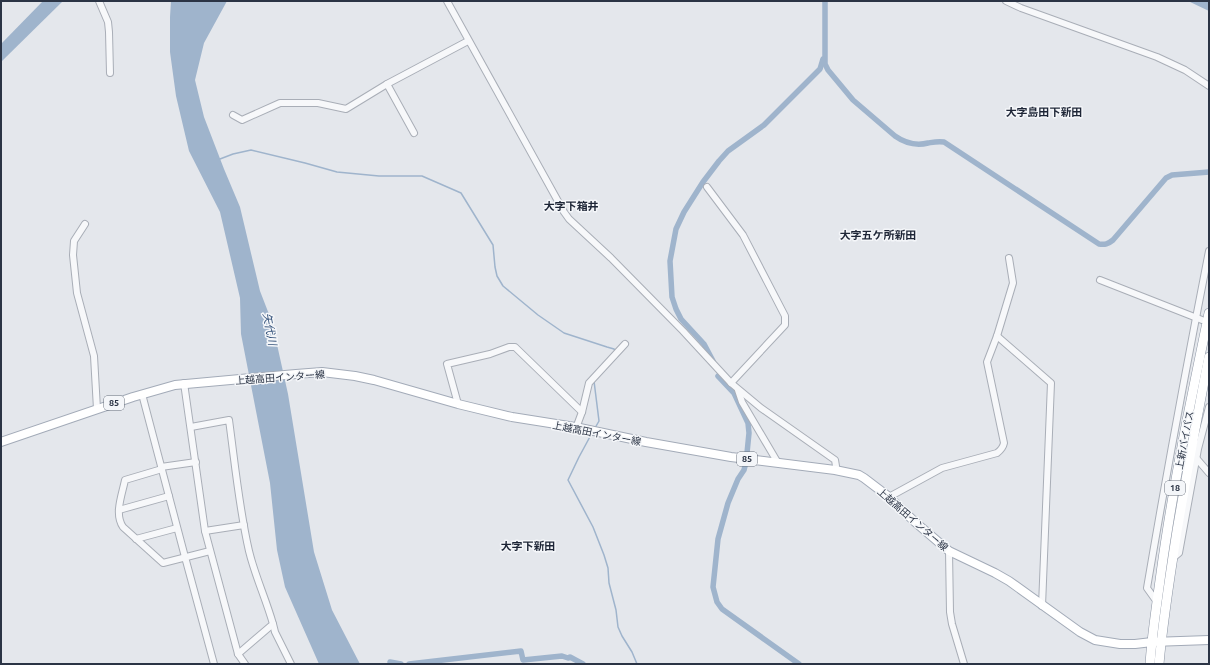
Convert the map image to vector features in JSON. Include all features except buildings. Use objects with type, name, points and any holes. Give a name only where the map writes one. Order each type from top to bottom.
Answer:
[{"type":"highway","name":"上新バイパス","points":[[1150,664],[1165,543],[1182,444],[1209,313]]},
{"type":"highway","name":"上新バイパス","points":[[1159,664],[1173,558],[1191,445],[1209,357]]},
{"type":"main road","name":"上越高田インター線","points":[[1,442],[142,394],[184,383],[322,372],[355,376],[512,417],[731,457],[834,470],[859,475],[889,497],[949,551],[1009,581],[1042,606],[1080,632],[1095,640],[1120,644],[1209,640]]},
{"type":"street","points":[[99,1],[108,22],[110,32],[110,73]]},
{"type":"street","points":[[447,1],[468,41],[569,219],[611,258],[684,331],[702,353],[731,383],[761,408],[835,460],[836,466],[834,470]]},
{"type":"street","points":[[1006,1],[1021,8],[1157,57],[1185,70],[1209,86]]},
{"type":"street","points":[[233,115],[242,120],[280,104],[318,103],[346,109],[387,84],[468,41]]},
{"type":"street","points":[[387,84],[414,133]]},
{"type":"street","points":[[707,187],[743,235],[785,316],[785,325],[731,383]]},
{"type":"street","points":[[85,224],[74,241],[73,255],[77,293],[94,356],[97,409]]},
{"type":"street","points":[[1157,602],[1147,588],[1165,483],[1199,319],[1209,251]]},
{"type":"street","points":[[889,497],[942,468],[1001,451],[1004,443],[986,362],[997,336],[1013,284],[1009,258]]},
{"type":"street","points":[[1100,280],[1199,319]]},
{"type":"street","points":[[997,336],[1051,383],[1042,606]]},
{"type":"street","points":[[576,428],[582,412],[589,382],[625,344]]},
{"type":"street","points":[[458,404],[447,364],[490,354],[509,347],[515,347],[582,412]]},
{"type":"street","points":[[184,383],[205,532],[238,654],[245,664]]},
{"type":"street","points":[[737,388],[742,402],[778,463]]},
{"type":"street","points":[[142,394],[214,664]]},
{"type":"street","points":[[1173,558],[1179,554],[1197,459],[1197,449],[1209,407]]},
{"type":"street","points":[[191,427],[229,420],[244,525],[253,566],[273,624],[291,664]]},
{"type":"street","points":[[1197,459],[1209,473]]},
{"type":"street","points":[[196,462],[161,468],[125,480],[119,517],[120,523],[124,528],[163,563],[210,551]]},
{"type":"street","points":[[120,510],[169,496]]},
{"type":"street","points":[[205,532],[244,525]]},
{"type":"street","points":[[136,538],[177,528]]},
{"type":"street","points":[[949,551],[950,612],[964,664]]},
{"type":"street","points":[[238,654],[273,624]]},
{"type":"water","points":[[43,1],[63,1],[1,62],[1,44]]},
{"type":"water","name":"矢代川","points":[[171,1],[227,1],[204,43],[195,80],[204,117],[240,207],[260,291],[272,322],[288,394],[314,552],[332,610],[360,664],[319,664],[285,587],[277,550],[270,483],[241,334],[240,298],[220,212],[189,151],[176,96],[170,52]]},
{"type":"water","points":[[1188,1],[1209,1],[1209,11]]},
{"type":"waterway","points":[[825,1],[825,64],[828,70],[853,100],[895,136],[915,144],[944,142],[1099,244],[1106,244],[1113,240],[1166,178],[1172,175],[1209,172]]},
{"type":"waterway","points":[[713,361],[704,344],[681,319],[672,297],[670,261],[676,229],[684,212],[703,182],[719,161],[728,151],[764,125],[820,69],[823,59]]},
{"type":"waterway","points":[[220,159],[251,150],[337,172],[379,176],[422,176],[461,193],[493,245],[497,276],[503,286],[538,315],[564,333],[614,349],[616,352]]},
{"type":"waterway","points":[[718,376],[734,393],[748,423],[749,433],[747,453]]},
{"type":"waterway","points":[[594,381],[599,421],[595,428]]},
{"type":"waterway","points":[[592,433],[568,480],[593,527],[604,555],[608,568],[609,583],[616,610],[618,627],[637,664]]},
{"type":"waterway","points":[[746,462],[744,470],[738,479],[728,503],[718,539],[713,587],[717,602],[722,609],[799,664]]},
{"type":"waterway","points":[[409,664],[521,651],[523,660],[562,656],[568,658],[570,657],[583,664]]},
{"type":"waterway","points":[[390,662],[401,664]]},
{"type":"district","name":"大字島田下新田","points":[[1044,112]]},
{"type":"district","name":"大字下箱井","points":[[571,206]]},
{"type":"district","name":"大字五ケ所新田","points":[[878,235]]},
{"type":"district","name":"大字下新田","points":[[528,546]]}]
